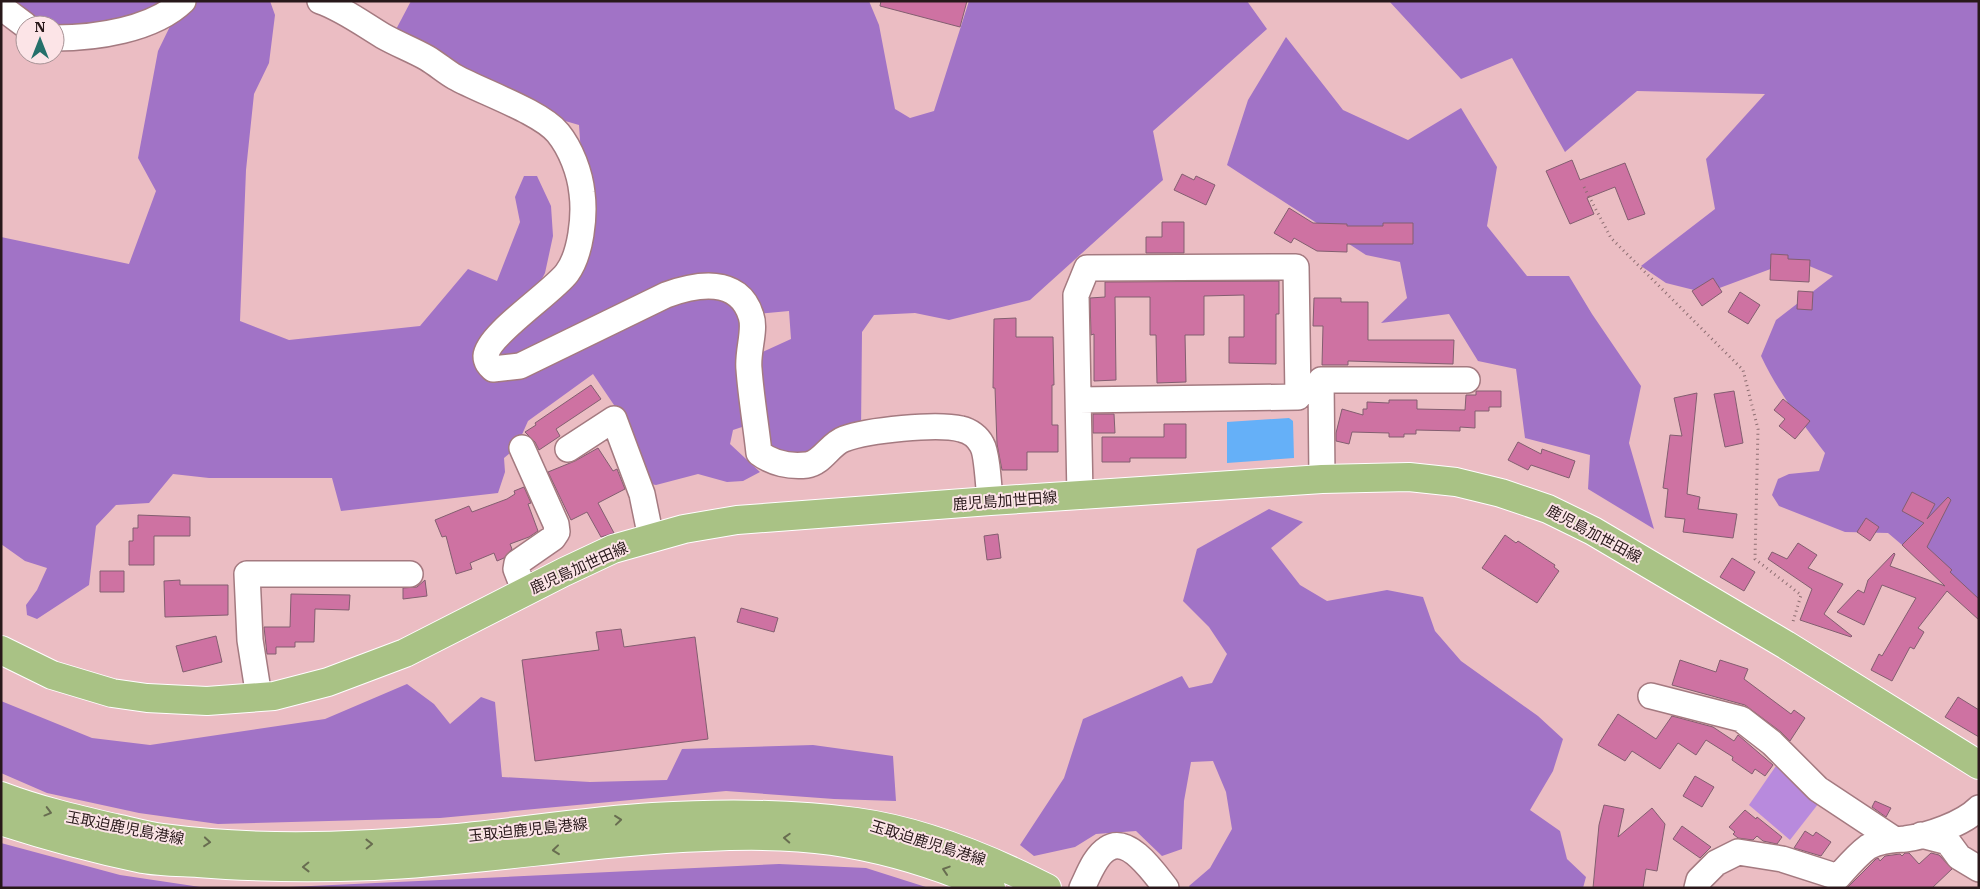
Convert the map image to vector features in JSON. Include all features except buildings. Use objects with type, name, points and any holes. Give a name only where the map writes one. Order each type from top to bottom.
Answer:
[{"type":"main road","name":"鹿児島加世田線","points":[[1,650],[52,675],[112,692],[147,698],[207,701],[274,696],[328,682],[405,653],[613,549],[684,529],[737,520],[990,501],[1322,479],[1409,477],[1456,482],[1501,493],[1548,509],[1593,530],[1786,645],[1979,765]]},
{"type":"main road","name":"玉取迫鹿児島港線","points":[[1,796],[27,806],[67,817],[159,838],[223,844],[388,844],[651,817],[744,814],[806,817],[858,822],[904,832],[984,859],[1048,888]]},
{"type":"main road","name":"玉取迫鹿児島港線","points":[[1,821],[46,835],[145,859],[256,868],[375,866],[495,857],[655,839],[740,836],[788,838],[830,841],[892,853],[968,878],[991,888]]},
{"type":"street","points":[[65,38],[82,38],[109,34],[159,18],[174,10],[183,1]]},
{"type":"street","points":[[320,1],[342,11],[398,45],[426,57],[455,77],[537,117],[558,132],[568,150],[577,170],[582,192],[580,244],[567,273],[511,323],[489,347],[486,355],[487,363],[493,369],[520,366],[666,295],[702,285],[722,287],[734,292],[743,300],[751,316],[752,332],[748,352],[749,370],[760,454],[775,463],[807,465],[816,462],[843,440],[913,428],[946,426],[975,435],[984,446],[990,501]]},
{"type":"street","points":[[1,7],[15,18]]},
{"type":"street","points":[[1079,400],[1298,397],[1296,267],[1088,268],[1076,295],[1080,496]]},
{"type":"street","points":[[1322,479],[1320,380],[1467,380]]},
{"type":"street","points":[[568,449],[614,420],[642,494],[651,538]]},
{"type":"street","points":[[522,448],[556,524],[556,532],[553,538],[517,563],[516,569],[525,592]]},
{"type":"street","points":[[259,697],[250,640],[247,574],[410,574]]},
{"type":"street","points":[[1651,696],[1740,719],[1772,743],[1818,789],[1892,838]]},
{"type":"street","points":[[1697,888],[1699,880],[1716,863],[1738,852],[1782,859],[1839,882],[1869,847],[1892,838],[1905,839],[1949,827],[1974,813],[1979,808]]},
{"type":"street","points":[[1921,834],[1948,842],[1959,857],[1979,869]]},
{"type":"street","points":[[1082,888],[1100,856],[1107,848],[1116,846],[1131,849],[1166,888]]},
{"type":"path","points":[[1584,187],[1611,238],[1743,370],[1758,429],[1755,559],[1800,595],[1786,645]]},
{"type":"shaded area","points":[[9,1],[180,1],[157,14],[65,31],[65,15],[23,15]]},
{"type":"shaded area","points":[[188,1],[270,1],[275,15],[269,63],[254,94],[246,170],[240,321],[289,340],[420,326],[468,269],[497,281],[520,222],[515,197],[524,176],[537,176],[551,206],[553,236],[545,273],[532,298],[492,336],[494,378],[692,291],[741,305],[745,416],[742,427],[733,430],[730,444],[760,472],[743,481],[727,482],[698,474],[656,485],[646,483],[614,405],[593,374],[528,421],[516,448],[504,458],[505,472],[498,493],[341,511],[332,478],[209,478],[173,474],[149,503],[116,505],[96,526],[89,585],[37,619],[27,615],[26,605],[37,590],[47,568],[25,561],[1,544],[1,237],[129,264],[156,191],[138,158],[158,51],[177,12]]},
{"type":"shaded area","points":[[411,1],[869,1],[879,25],[895,109],[910,118],[934,111],[969,1],[1247,1],[1267,29],[1153,131],[1163,180],[1030,300],[949,320],[915,313],[874,315],[862,332],[861,430],[816,458],[763,448],[756,355],[791,339],[789,311],[756,314],[714,280],[518,361],[491,358],[571,274],[582,169],[579,125],[541,114],[392,37]]},
{"type":"shaded area","points":[[1389,1],[1979,1],[1979,601],[1921,561],[1888,533],[1845,532],[1779,506],[1772,495],[1778,479],[1789,474],[1819,471],[1825,453],[1782,394],[1761,356],[1776,320],[1833,276],[1795,260],[1706,293],[1666,283],[1641,266],[1715,209],[1706,159],[1765,94],[1637,91],[1565,152],[1512,58],[1461,79]]},
{"type":"shaded area","points":[[1286,37],[1343,110],[1408,140],[1461,108],[1497,167],[1487,226],[1527,276],[1569,276],[1592,314],[1641,386],[1629,443],[1654,529],[1588,489],[1590,455],[1525,438],[1516,369],[1478,361],[1449,314],[1381,323],[1407,298],[1400,262],[1366,255],[1227,165],[1248,100]]},
{"type":"shaded area","points":[[1269,509],[1303,522],[1271,548],[1300,585],[1327,601],[1387,590],[1423,597],[1435,631],[1461,661],[1538,716],[1563,739],[1553,771],[1530,810],[1560,831],[1567,859],[1586,877],[1583,888],[1190,888],[1189,886],[1210,868],[1232,829],[1226,792],[1213,761],[1191,762],[1184,801],[1182,849],[1162,856],[1136,831],[1096,834],[1075,847],[1034,856],[1020,845],[1064,778],[1083,719],[1182,676],[1189,688],[1212,683],[1227,654],[1209,627],[1183,601],[1197,549]]},
{"type":"shaded area","points":[[407,684],[434,704],[450,724],[481,697],[495,702],[502,777],[590,782],[667,780],[682,749],[813,745],[893,756],[896,801],[834,799],[726,791],[440,818],[218,824],[139,813],[47,793],[1,773],[1,701],[92,738],[150,745],[325,719]]},
{"type":"shaded area","points":[[1778,763],[1822,799],[1790,840],[1749,805]]},
{"type":"shaded area","points":[[1,843],[120,875],[207,888],[1,888]]},
{"type":"shaded area","points":[[779,864],[866,868],[929,888],[268,888]]},
{"type":"water","points":[[1289,418],[1293,421],[1294,458],[1227,463],[1227,422]]}]
